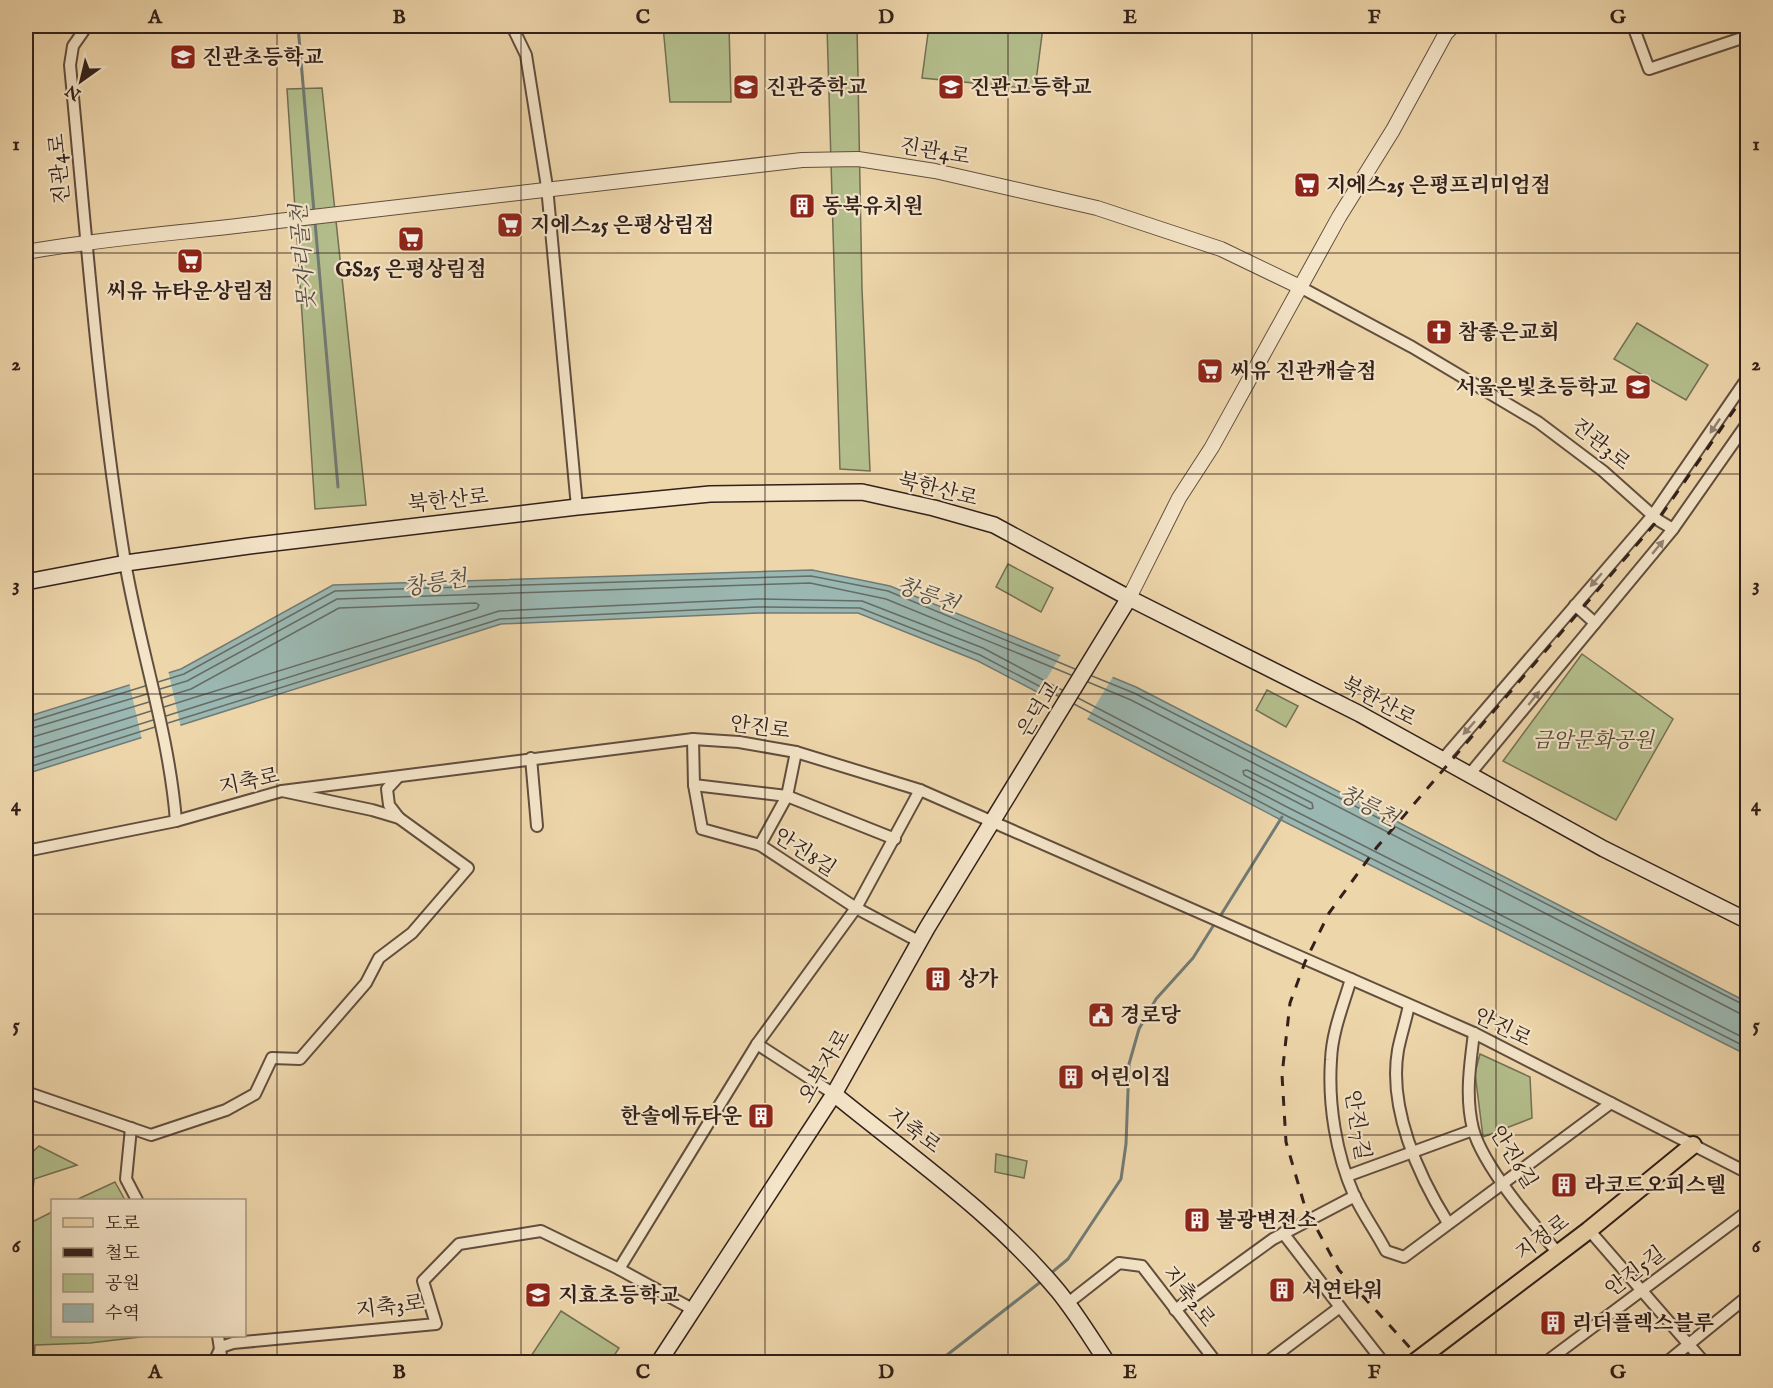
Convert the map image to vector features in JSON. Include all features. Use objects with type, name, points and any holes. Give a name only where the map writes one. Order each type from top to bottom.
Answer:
[{"type":"main road","name":"북한산로","points":[[26,582],[126,563],[372,529],[710,494],[862,492],[934,508],[994,525],[1129,598],[1443,759],[1604,849],[1748,921]]},
{"type":"main road","name":"은덕교","points":[[1016,785],[1129,598]]},
{"type":"main road","name":"오부자로","points":[[659,1362],[834,1094],[920,942],[1016,785]]},
{"type":"main road","name":"지축로","points":[[834,1094],[968,1200],[1035,1264],[1068,1303]]},
{"type":"main road","name":"지정로","points":[[1415,1362],[1589,1230],[1693,1145]]},
{"type":"main road","points":[[1068,1303],[1107,1362]]},
{"type":"street","name":"진관4로","points":[[87,26],[73,46],[70,65],[99,377],[135,616],[170,767],[176,820]]},
{"type":"street","points":[[512,26],[526,54],[547,187],[577,507]]},
{"type":"street","points":[[1129,598],[1179,498],[1212,447],[1343,209],[1393,130],[1446,33],[1453,26]]},
{"type":"street","points":[[1633,26],[1648,69],[1748,36]]},
{"type":"street","name":"진관4로","points":[[87,241],[278,221],[349,210],[547,187],[802,160],[858,159],[1007,186],[1097,208],[1221,249],[1300,287]]},
{"type":"street","points":[[26,252],[87,241]]},
{"type":"street","name":"진관3로","points":[[1300,287],[1412,347],[1538,422],[1603,471],[1653,515],[1673,529]]},
{"type":"street","points":[[1443,759],[1653,515],[1748,377]]},
{"type":"street","points":[[1469,775],[1673,529],[1748,422]]},
{"type":"street","points":[[1575,605],[1595,622]]},
{"type":"street","name":"안진로","points":[[282,791],[693,739],[739,742],[796,752],[920,790],[1474,1033],[1748,1173]]},
{"type":"street","name":"안진8길","points":[[693,739],[694,785],[702,829],[760,845],[856,908],[920,942]]},
{"type":"street","points":[[760,845],[787,796],[796,752]]},
{"type":"street","points":[[531,759],[537,826]]},
{"type":"street","points":[[398,777],[387,789],[389,805],[399,818]]},
{"type":"street","name":"안진8길","points":[[694,785],[787,796],[895,838]]},
{"type":"street","points":[[619,1269],[757,1044],[856,908],[920,790]]},
{"type":"street","name":"지축로","points":[[26,851],[176,820],[282,791],[399,818],[468,868],[412,933],[379,958],[366,983],[300,1059],[272,1058],[255,1094],[226,1110],[151,1135],[131,1128]]},
{"type":"street","name":"안진7길","points":[[1351,980],[1338,1020],[1331,1059],[1332,1105],[1340,1156],[1354,1196],[1386,1251],[1404,1257],[1448,1223]]},
{"type":"street","points":[[1409,1005],[1398,1052],[1399,1108],[1426,1188],[1448,1223],[1611,1103]]},
{"type":"street","name":"안진6길","points":[[1474,1033],[1468,1075],[1473,1130],[1503,1182],[1558,1253]]},
{"type":"street","name":"지축로","points":[[757,1044],[834,1094]]},
{"type":"street","points":[[26,1092],[131,1128],[126,1179],[136,1199]]},
{"type":"street","points":[[1347,1176],[1473,1130]]},
{"type":"street","points":[[1175,1310],[1283,1233],[1354,1196]]},
{"type":"street","name":"안진5길","points":[[1546,1362],[1748,1211]]},
{"type":"street","points":[[1589,1230],[1704,1362]]},
{"type":"street","name":"지축3로","points":[[220,1341],[436,1324],[423,1281],[459,1244],[541,1232],[619,1269],[694,1310]]},
{"type":"street","points":[[1283,1233],[1383,1362]]},
{"type":"street","name":"지축2로","points":[[1068,1303],[1119,1263],[1142,1266],[1215,1362]]},
{"type":"street","points":[[1667,1362],[1748,1296]]},
{"type":"street","points":[[1267,1362],[1340,1307]]},
{"type":"street","points":[[214,1362],[220,1341]]},
{"type":"street","points":[[220,1341],[222,1362]]},
{"type":"green space","points":[[663,26],[729,26],[731,102],[670,102]]},
{"type":"green space","points":[[827,26],[857,26],[862,289],[870,471],[840,469]]},
{"type":"green space","points":[[929,26],[1043,27],[1035,89],[922,78]]},
{"type":"green space","points":[[322,88],[366,505],[315,509],[287,89]]},
{"type":"green space","points":[[1637,323],[1708,365],[1686,400],[1614,359]]},
{"type":"green space","points":[[1008,564],[1053,588],[1041,612],[996,587]]},
{"type":"green space","name":"금암문화공원","points":[[1582,654],[1673,719],[1616,820],[1503,761]]},
{"type":"green space","points":[[1267,690],[1298,706],[1286,727],[1256,710]]},
{"type":"green space","points":[[1480,1054],[1530,1077],[1532,1118],[1483,1137],[1475,1073]]},
{"type":"green space","points":[[39,1146],[77,1165],[34,1179],[30,1223],[51,1212],[51,1337],[141,1337],[90,1343],[35,1345],[34,1362],[26,1362],[26,1158]]},
{"type":"green space","points":[[996,1154],[1027,1161],[1024,1178],[995,1172]]},
{"type":"green space","points":[[115,1182],[124,1199],[78,1199]]},
{"type":"green space","points":[[561,1311],[619,1348],[610,1362],[527,1362]]},
{"type":"water","name":"창릉천","points":[[812,570],[890,586],[1136,687],[1747,1002],[1747,1055],[1281,820],[978,661],[858,613],[758,613],[501,624],[26,774],[26,717],[181,669],[333,585]]},
{"type":"pier","points":[[1062,653],[1114,675],[1086,721],[1037,695]]},
{"type":"pier","points":[[168,670],[181,728],[142,740],[129,682]]},
{"type":"waterway","name":"못자리골천","points":[[298,26],[314,212]]},
{"type":"waterway","name":"못자리골천","points":[[315,222],[338,487]]},
{"type":"waterway","points":[[1219,918],[1282,817]]},
{"type":"waterway","points":[[1050,1274],[1068,1259],[1121,1179],[1126,1144],[1129,1064],[1139,1029],[1156,999],[1193,958],[1215,923]]},
{"type":"waterway","points":[[938,1362],[1043,1280]]},
{"type":"railway","points":[[1423,1362],[1339,1270],[1305,1207],[1286,1142],[1282,1075],[1290,1003],[1305,962],[1329,913],[1377,847],[1658,520],[1748,390]]},
{"type":"place","name":"진관초등학교","points":[[183,57]]},
{"type":"place","name":"진관중학교","points":[[746,87]]},
{"type":"place","name":"진관고등학교","points":[[951,87]]},
{"type":"place","name":"지에스25 은평프리미엄점","points":[[1307,185]]},
{"type":"place","name":"동북유치원","points":[[802,206]]},
{"type":"place","name":"지에스25 은평상림점","points":[[510,225]]},
{"type":"place","name":"GS25 은평상림점","points":[[411,239]]},
{"type":"place","name":"씨유 뉴타운상림점","points":[[190,261]]},
{"type":"place","name":"참좋은교회","points":[[1439,332]]},
{"type":"place","name":"씨유 진관캐슬점","points":[[1210,371]]},
{"type":"place","name":"서울은빛초등학교","points":[[1638,387]]},
{"type":"place","name":"상가","points":[[938,979]]},
{"type":"place","name":"경로당","points":[[1101,1015]]},
{"type":"place","name":"어린이집","points":[[1071,1077]]},
{"type":"place","name":"한솔에듀타운","points":[[761,1116]]},
{"type":"place","name":"라코드오피스텔","points":[[1564,1185]]},
{"type":"place","name":"불광변전소","points":[[1197,1220]]},
{"type":"place","name":"서연타워","points":[[1282,1290]]},
{"type":"place","name":"지효초등학교","points":[[538,1295]]},
{"type":"place","name":"리더플렉스블루","points":[[1553,1323]]}]
